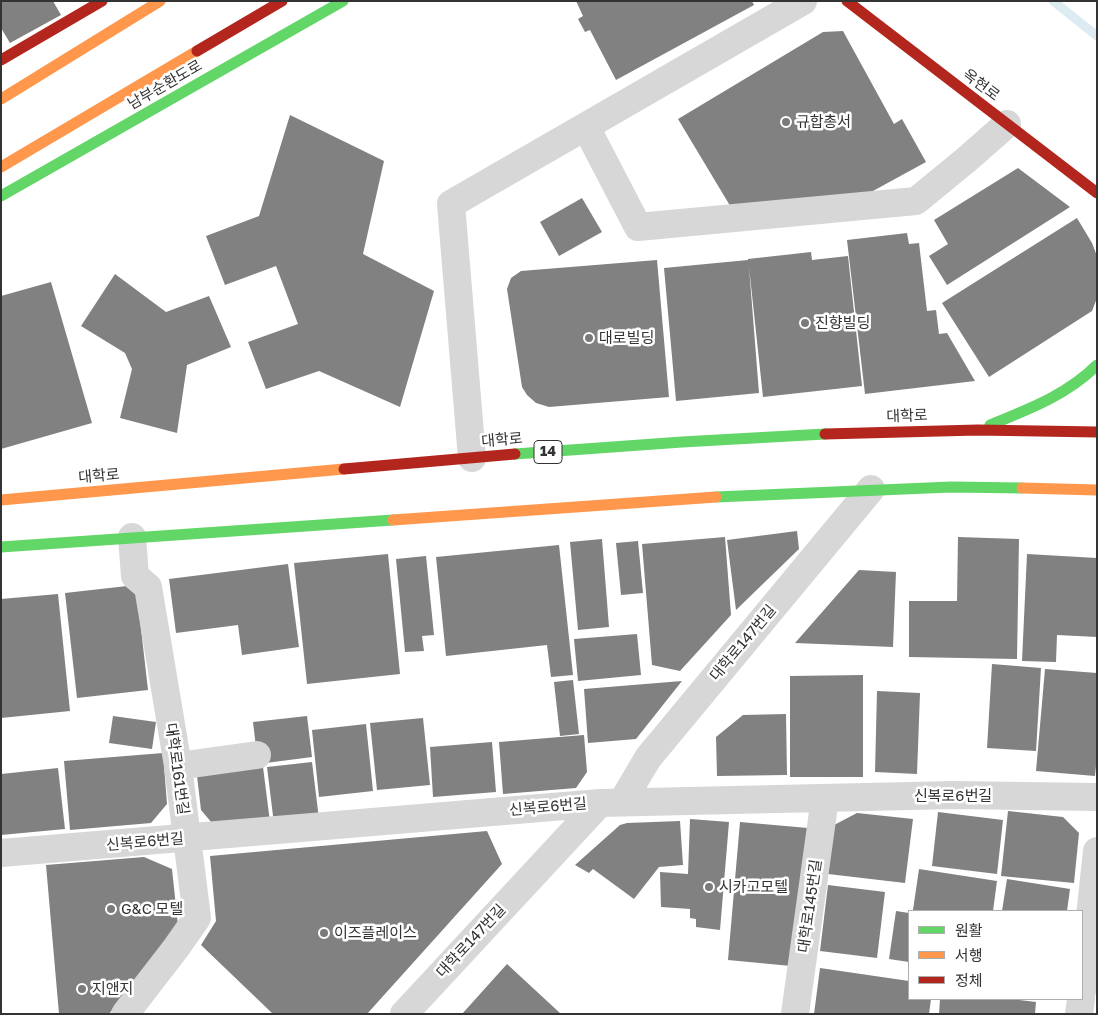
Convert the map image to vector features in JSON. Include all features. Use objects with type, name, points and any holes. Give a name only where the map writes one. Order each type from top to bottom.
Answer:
[{"type":"main road","points":[[1,60],[102,1]]},
{"type":"main road","points":[[1,99],[160,1]]},
{"type":"main road","points":[[1,168],[282,1]]},
{"type":"main road","name":"남부순환도로","points":[[1,196],[343,1]]},
{"type":"main road","name":"옥현로","points":[[847,1],[1097,193]]},
{"type":"main road","points":[[983,428],[1057,397],[1097,365]]},
{"type":"main road","name":"대학로","points":[[1,500],[472,458],[721,439],[983,428],[1097,432]]},
{"type":"main road","points":[[1,546],[651,501],[951,488],[1097,490]]},
{"type":"street","points":[[472,458],[451,204],[802,1]]},
{"type":"street","points":[[586,127],[638,227],[916,202],[1007,124]]},
{"type":"street","name":"대학로147번길","points":[[404,1014],[611,802],[871,490]]},
{"type":"street","name":"대학로161번길","points":[[125,1014],[176,948],[196,918],[178,766],[148,587],[135,576],[132,537]]},
{"type":"street","points":[[178,766],[257,755]]},
{"type":"street","name":"신복로6번길","points":[[1,853],[611,802],[954,795],[1097,797]]},
{"type":"street","name":"대학로145번길","points":[[795,1014],[825,798]]},
{"type":"street","points":[[1083,982],[1097,851]]},
{"type":"street","points":[[1079,1014],[1081,1000]]},
{"type":"building","points":[[1,1],[53,1],[61,15],[10,43],[1,28]]},
{"type":"building","points":[[576,1],[752,1],[754,5],[616,80],[590,30],[585,32],[578,19],[583,16]]},
{"type":"building","name":"규합총서","points":[[843,31],[894,124],[902,119],[926,162],[862,197],[732,209],[678,119],[823,32]]},
{"type":"building","points":[[290,115],[384,161],[363,254],[434,291],[400,407],[319,371],[266,389],[248,342],[298,324],[276,266],[225,285],[206,236],[259,216]]},
{"type":"building","points":[[1018,168],[1070,207],[947,285],[929,256],[948,244],[934,220]]},
{"type":"building","points":[[582,198],[602,232],[559,256],[540,222]]},
{"type":"building","points":[[1077,218],[1092,243],[1097,256],[1097,298],[1092,311],[989,377],[942,303]]},
{"type":"building","points":[[907,233],[909,244],[919,243],[927,311],[936,310],[939,334],[947,333],[975,381],[865,394],[847,240]]},
{"type":"building","points":[[811,252],[812,260],[848,256],[862,386],[763,397],[749,267],[759,393],[676,401],[664,268]]},
{"type":"building","name":"대로빌딩","points":[[657,260],[669,397],[549,407],[536,403],[527,395],[522,387],[507,289],[511,278],[521,271]]},
{"type":"building","points":[[115,274],[166,312],[209,296],[231,347],[187,365],[177,433],[120,418],[132,369],[125,353],[81,326]]},
{"type":"building","points":[[51,282],[92,423],[1,449],[1,296]]},
{"type":"building","points":[[797,531],[799,549],[736,610],[727,540]]},
{"type":"building","points":[[725,537],[731,615],[680,671],[652,665],[642,544]]},
{"type":"building","points":[[958,537],[1019,539],[1017,659],[909,657],[909,601],[957,601]]},
{"type":"building","points":[[602,539],[609,627],[578,630],[570,542]]},
{"type":"building","points":[[638,541],[643,593],[621,595],[616,543]]},
{"type":"building","points":[[559,545],[573,675],[551,677],[547,645],[446,656],[436,557]]},
{"type":"building","points":[[388,554],[400,674],[307,684],[294,563]]},
{"type":"building","points":[[1027,554],[1097,558],[1097,637],[1057,635],[1056,662],[1022,661]]},
{"type":"building","points":[[426,556],[434,635],[422,636],[424,651],[405,652],[396,559]]},
{"type":"building","points":[[288,564],[299,647],[242,655],[238,625],[176,633],[169,579]]},
{"type":"building","points":[[859,570],[896,572],[893,647],[795,643]]},
{"type":"building","points":[[136,585],[148,690],[77,698],[65,593]]},
{"type":"building","points":[[58,594],[70,711],[1,718],[1,599]]},
{"type":"building","points":[[637,634],[641,675],[578,681],[574,639]]},
{"type":"building","points":[[992,664],[1041,668],[1036,751],[987,748]]},
{"type":"building","points":[[1045,669],[1097,673],[1097,756],[1095,776],[1036,771]]},
{"type":"building","points":[[863,675],[863,777],[790,777],[790,676]]},
{"type":"building","points":[[573,680],[579,734],[560,736],[554,682]]},
{"type":"building","points":[[682,681],[636,739],[588,743],[584,689]]},
{"type":"building","points":[[877,691],[920,693],[917,774],[875,772]]},
{"type":"building","points":[[786,714],[787,775],[717,776],[716,737],[743,715]]},
{"type":"building","points":[[113,716],[156,722],[152,749],[109,743]]},
{"type":"building","points":[[307,716],[312,757],[258,764],[253,722]]},
{"type":"building","points":[[423,718],[430,785],[377,790],[370,723]]},
{"type":"building","points":[[366,724],[373,791],[319,797],[312,730]]},
{"type":"building","points":[[584,735],[587,772],[576,788],[503,794],[499,742]]},
{"type":"building","points":[[492,742],[496,792],[433,797],[430,747]]},
{"type":"building","points":[[163,753],[167,804],[151,823],[70,830],[64,761]]},
{"type":"building","points":[[312,762],[319,819],[274,824],[267,767]]},
{"type":"building","points":[[263,767],[270,822],[217,829],[201,810],[197,776]]},
{"type":"building","points":[[58,768],[65,829],[1,835],[1,774]]},
{"type":"building","points":[[1008,811],[1063,817],[1079,833],[1074,883],[1001,876]]},
{"type":"building","points":[[938,812],[1003,820],[997,874],[932,866]]},
{"type":"building","points":[[857,813],[913,819],[905,883],[828,874],[834,825]]},
{"type":"building","points":[[690,819],[729,822],[720,930],[696,927],[696,919],[690,918],[690,909],[661,907],[660,872],[688,874]]},
{"type":"building","points":[[680,821],[683,865],[659,867],[634,899],[593,869],[589,873],[575,865],[620,825],[627,823]]},
{"type":"building","points":[[740,822],[808,828],[791,966],[728,960]]},
{"type":"building","name":"이즈플레이스","points":[[487,831],[502,864],[367,1014],[273,1014],[201,945],[216,921],[210,856]]},
{"type":"building","points":[[144,857],[172,869],[178,925],[109,1014],[59,1014],[46,865]]},
{"type":"building","points":[[919,869],[997,881],[993,910],[913,910]]},
{"type":"building","points":[[1007,879],[1070,889],[1067,910],[1002,910]]},
{"type":"building","points":[[828,885],[885,892],[877,958],[820,951]]},
{"type":"building","points":[[896,911],[908,913],[908,962],[889,959]]},
{"type":"building","points":[[507,964],[561,1014],[462,1014]]},
{"type":"building","points":[[820,968],[908,981],[908,1000],[931,1000],[929,1014],[814,1014]]},
{"type":"building","points":[[940,1000],[1019,1000],[1036,1002],[1035,1014],[939,1014]]},
{"type":"waterway","points":[[1053,1],[1097,36]]},
{"type":"traffic: fast","points":[[1,196],[343,1]]},
{"type":"traffic: fast","points":[[990,425],[1033,407],[1060,393],[1085,376],[1097,365]]},
{"type":"traffic: fast","points":[[515,454],[825,434]]},
{"type":"traffic: fast","points":[[716,497],[951,487],[1022,488]]},
{"type":"traffic: fast","points":[[1,547],[393,520]]},
{"type":"traffic: slow","points":[[1,99],[160,1]]},
{"type":"traffic: slow","points":[[1,167],[197,51]]},
{"type":"traffic: slow","points":[[1,500],[344,469]]},
{"type":"traffic: slow","points":[[1022,488],[1097,490]]},
{"type":"traffic: slow","points":[[393,520],[716,497]]},
{"type":"traffic: jam","points":[[1,60],[102,1]]},
{"type":"traffic: jam","points":[[197,51],[282,1]]},
{"type":"traffic: jam","points":[[847,1],[1097,193]]},
{"type":"traffic: jam","points":[[825,434],[978,430],[1097,432]]},
{"type":"traffic: jam","points":[[344,469],[515,454]]},
{"type":"place","name":"규합총서","points":[[786,122]]},
{"type":"place","name":"진향빌딩","points":[[805,323]]},
{"type":"place","name":"대로빌딩","points":[[589,338]]},
{"type":"place","name":"시카고모텔","points":[[709,887]]},
{"type":"place","name":"G&C 모텔","points":[[111,909]]},
{"type":"place","name":"이즈플레이스","points":[[324,933]]},
{"type":"place","name":"지앤지","points":[[82,989]]}]
